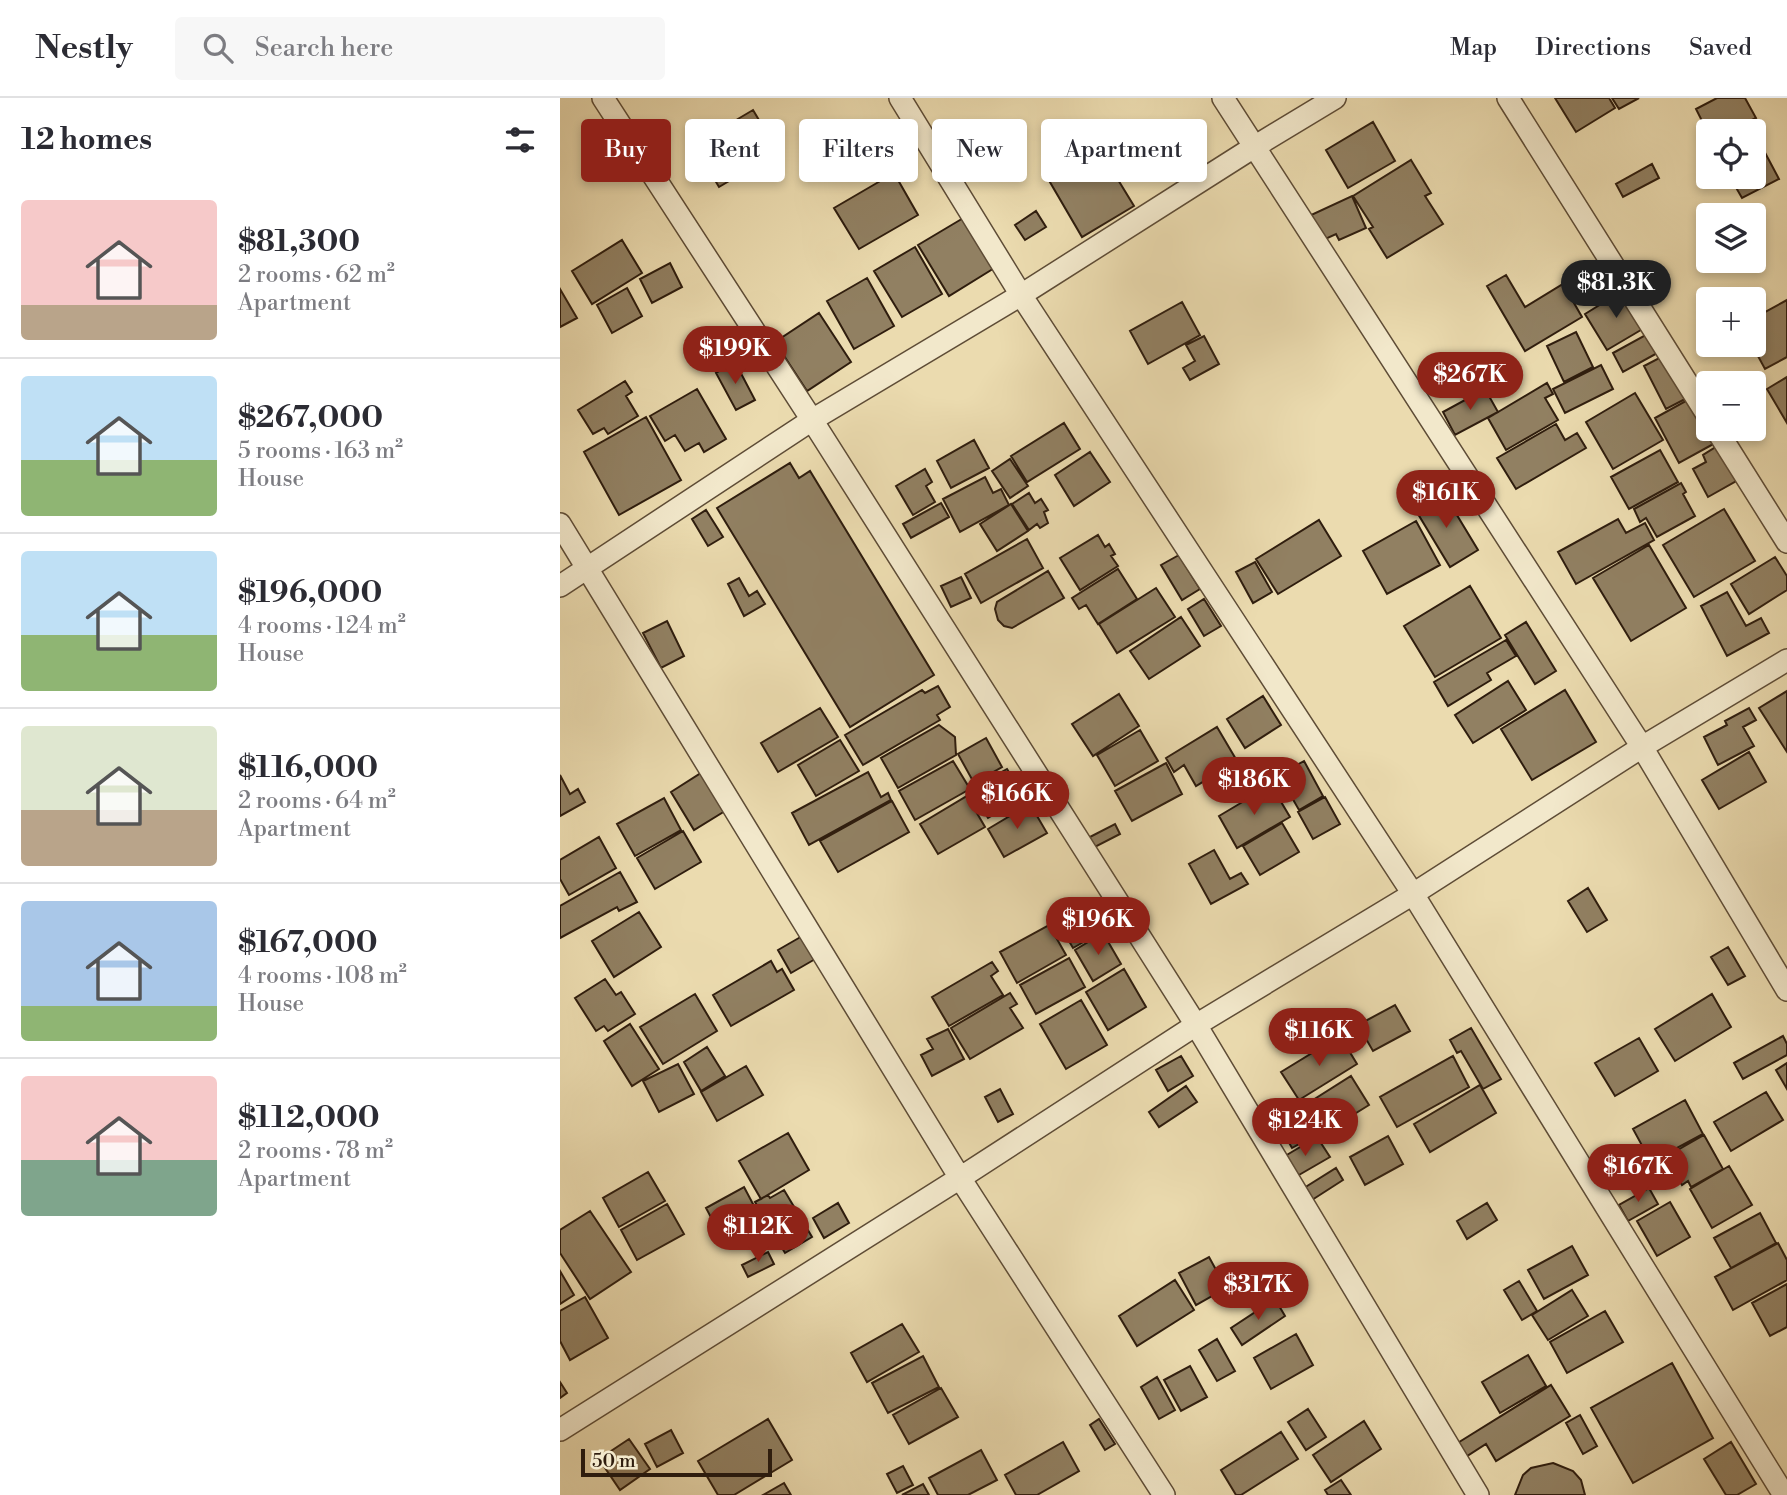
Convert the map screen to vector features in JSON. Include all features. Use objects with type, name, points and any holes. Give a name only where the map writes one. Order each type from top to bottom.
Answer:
[{"type":"street","points":[[603,98],[812,420],[1196,1025],[1478,1495]]},
{"type":"street","points":[[900,98],[1021,295],[1413,894],[1783,1493]]},
{"type":"street","points":[[1223,98],[1643,747],[1787,990]]},
{"type":"street","points":[[560,586],[812,420],[1021,295],[1335,98]]},
{"type":"street","points":[[1508,98],[1696,397]]},
{"type":"street","points":[[1724,441],[1787,542]]},
{"type":"street","points":[[560,524],[960,1178],[1164,1495]]},
{"type":"street","points":[[560,1430],[960,1178],[1196,1025],[1413,894],[1643,747],[1787,660]]},
{"type":"building","points":[[1555,98],[1609,98],[1615,108],[1576,132]]},
{"type":"building","points":[[1612,98],[1639,98],[1619,109]]},
{"type":"building","points":[[1717,98],[1745,98],[1756,118],[1701,119],[1696,109]]},
{"type":"building","points":[[753,110],[758,119],[738,119]]},
{"type":"building","points":[[1373,122],[1395,161],[1348,188],[1326,150]]},
{"type":"building","points":[[1766,155],[1779,179],[1766,186]]},
{"type":"building","points":[[1411,160],[1431,193],[1425,196],[1443,224],[1387,258],[1369,229],[1373,227],[1353,196]]},
{"type":"building","points":[[1652,164],[1659,178],[1623,197],[1616,184]]},
{"type":"building","points":[[879,182],[899,182],[918,215],[859,249],[834,208]]},
{"type":"building","points":[[1050,182],[1119,182],[1134,206],[1082,237]]},
{"type":"building","points":[[1737,189],[1760,189],[1742,198]]},
{"type":"building","points":[[1352,196],[1366,228],[1339,240],[1336,234],[1321,241],[1309,216]]},
{"type":"building","points":[[1036,211],[1046,227],[1025,240],[1015,225]]},
{"type":"building","points":[[965,217],[996,267],[949,296],[918,245]]},
{"type":"building","points":[[622,240],[642,273],[592,304],[572,271]]},
{"type":"building","points":[[915,247],[942,294],[902,317],[874,271]]},
{"type":"building","points":[[670,263],[682,287],[652,303],[640,279]]},
{"type":"building","points":[[1506,275],[1525,307],[1563,284],[1582,317],[1525,351],[1487,286]]},
{"type":"building","points":[[867,278],[894,326],[854,349],[827,301]]},
{"type":"building","points":[[627,288],[642,316],[612,333],[597,305]]},
{"type":"building","points":[[560,289],[577,318],[560,327]]},
{"type":"building","points":[[1624,290],[1646,327],[1607,350],[1585,314]]},
{"type":"building","points":[[1787,300],[1787,357],[1765,369],[1758,357],[1766,357],[1766,311]]},
{"type":"building","points":[[1182,302],[1200,335],[1148,364],[1130,331]]},
{"type":"building","points":[[819,313],[851,362],[807,391],[775,342]]},
{"type":"building","points":[[1576,332],[1593,367],[1564,382],[1547,346]]},
{"type":"building","points":[[1651,332],[1661,351],[1623,372],[1613,353]]},
{"type":"building","points":[[1204,336],[1219,364],[1190,380],[1183,368],[1195,361],[1186,345]]},
{"type":"building","points":[[1665,355],[1689,397],[1666,409],[1644,366]]},
{"type":"building","points":[[735,362],[755,400],[736,410],[716,373]]},
{"type":"building","points":[[1601,365],[1613,389],[1565,413],[1553,389]]},
{"type":"building","points":[[1787,377],[1787,423],[1767,389]]},
{"type":"building","points":[[625,381],[632,392],[626,396],[638,416],[608,434],[604,428],[593,434],[578,410]]},
{"type":"building","points":[[1547,383],[1553,394],[1545,398],[1558,420],[1506,450],[1488,418]]},
{"type":"building","points":[[697,389],[726,439],[704,452],[699,443],[685,451],[675,435],[665,441],[650,416]]},
{"type":"building","points":[[1485,389],[1498,412],[1455,435],[1443,412]]},
{"type":"building","points":[[1635,393],[1663,440],[1613,469],[1586,422]]},
{"type":"building","points":[[1693,397],[1696,403],[1696,441],[1717,442],[1679,463],[1655,418]]},
{"type":"building","points":[[646,417],[681,480],[619,515],[584,452]]},
{"type":"building","points":[[1064,423],[1080,449],[1027,482],[1011,456]]},
{"type":"building","points":[[1556,424],[1565,440],[1577,433],[1586,448],[1516,489],[1497,458]]},
{"type":"building","points":[[974,440],[989,468],[951,488],[937,461]]},
{"type":"building","points":[[1719,445],[1738,480],[1708,497],[1693,469],[1706,462],[1703,455]]},
{"type":"building","points":[[1660,450],[1678,482],[1629,509],[1611,477]]},
{"type":"building","points":[[1090,452],[1110,482],[1074,506],[1055,475]]},
{"type":"building","points":[[1010,459],[1028,486],[1010,498],[992,471]]},
{"type":"building","points":[[790,463],[799,478],[810,471],[934,675],[850,727],[717,508]]},
{"type":"building","points":[[925,469],[932,482],[926,486],[935,502],[913,515],[896,486]]},
{"type":"building","points":[[985,477],[993,493],[1001,489],[1009,505],[960,532],[943,499]]},
{"type":"building","points":[[1681,483],[1686,492],[1683,494],[1695,516],[1657,537],[1646,518],[1640,522],[1634,509]]},
{"type":"building","points":[[1443,492],[1478,550],[1450,567],[1415,509]]},
{"type":"building","points":[[1029,493],[1035,503],[1041,499],[1048,510],[1044,512],[1048,523],[1040,528],[1037,524],[1029,530],[1012,504]]},
{"type":"building","points":[[941,503],[949,517],[911,538],[903,524]]},
{"type":"building","points":[[1011,504],[1028,531],[997,551],[980,524]]},
{"type":"building","points":[[1724,509],[1755,561],[1694,597],[1663,545]]},
{"type":"building","points":[[706,510],[723,537],[708,546],[692,519]]},
{"type":"building","points":[[1618,519],[1626,533],[1645,523],[1654,540],[1576,584],[1558,552]]},
{"type":"building","points":[[1319,520],[1341,556],[1278,594],[1256,559]]},
{"type":"building","points":[[1416,521],[1440,565],[1387,594],[1363,551]]},
{"type":"building","points":[[1098,535],[1105,547],[1109,544],[1115,554],[1111,556],[1118,566],[1080,590],[1060,558]]},
{"type":"building","points":[[1027,539],[1043,568],[981,603],[965,574]]},
{"type":"building","points":[[1649,545],[1686,608],[1631,641],[1593,578]]},
{"type":"building","points":[[1179,555],[1200,589],[1182,600],[1161,565]]},
{"type":"building","points":[[1775,557],[1787,576],[1787,590],[1749,614],[1731,584]]},
{"type":"building","points":[[1255,562],[1272,592],[1253,603],[1236,572]]},
{"type":"building","points":[[1118,569],[1137,599],[1098,624],[1086,605],[1079,609],[1072,598]]},
{"type":"building","points":[[1048,571],[1064,598],[1012,628],[1004,626],[998,620],[995,609],[997,602]]},
{"type":"building","points":[[961,577],[971,598],[951,607],[941,586]]},
{"type":"building","points":[[739,578],[749,596],[757,591],[765,604],[744,616],[728,584]]},
{"type":"building","points":[[1470,586],[1501,638],[1435,677],[1404,626]]},
{"type":"building","points":[[1156,588],[1175,617],[1117,653],[1099,624]]},
{"type":"building","points":[[1727,592],[1746,626],[1761,618],[1769,633],[1727,656],[1701,606]]},
{"type":"building","points":[[1204,599],[1221,626],[1204,636],[1188,609]]},
{"type":"building","points":[[1181,617],[1200,646],[1149,679],[1130,651]]},
{"type":"building","points":[[667,621],[684,656],[661,668],[643,633]]},
{"type":"building","points":[[1526,622],[1556,671],[1535,684],[1505,635]]},
{"type":"building","points":[[1506,640],[1516,656],[1487,673],[1491,680],[1448,706],[1434,682]]},
{"type":"building","points":[[1508,681],[1526,710],[1473,743],[1455,715]]},
{"type":"building","points":[[938,686],[950,707],[937,715],[940,720],[863,765],[845,735],[922,690],[925,693]]},
{"type":"building","points":[[1565,690],[1596,742],[1532,780],[1501,729]]},
{"type":"building","points":[[1787,691],[1787,752],[1759,708]]},
{"type":"building","points":[[1119,694],[1139,726],[1093,756],[1072,724]]},
{"type":"building","points":[[1263,696],[1281,725],[1245,748],[1227,719]]},
{"type":"building","points":[[820,708],[838,737],[778,772],[761,743]]},
{"type":"building","points":[[1749,708],[1756,720],[1743,727],[1754,746],[1718,765],[1704,737],[1727,725],[1725,721]]},
{"type":"building","points":[[939,725],[955,737],[956,755],[898,788],[881,758]]},
{"type":"building","points":[[1217,727],[1237,761],[1196,786],[1184,765],[1174,772],[1166,758]]},
{"type":"building","points":[[1140,730],[1158,761],[1115,786],[1097,755]]},
{"type":"building","points":[[986,738],[1002,767],[974,783],[958,754]]},
{"type":"building","points":[[840,740],[859,771],[816,796],[798,765]]},
{"type":"building","points":[[1749,752],[1766,782],[1719,809],[1702,780]]},
{"type":"building","points":[[953,761],[970,789],[915,820],[899,791]]},
{"type":"building","points":[[1304,761],[1323,796],[1299,810],[1279,775]]},
{"type":"building","points":[[1166,763],[1182,794],[1132,821],[1115,791]]},
{"type":"building","points":[[1007,769],[1024,797],[988,818],[971,789]]},
{"type":"building","points":[[868,772],[881,797],[888,793],[891,800],[809,845],[792,813]]},
{"type":"building","points":[[701,773],[725,811],[694,830],[671,792]]},
{"type":"building","points":[[560,775],[570,794],[578,789],[585,802],[560,816]]},
{"type":"building","points":[[1271,785],[1290,817],[1237,848],[1219,816]]},
{"type":"building","points":[[967,796],[985,827],[938,854],[920,824]]},
{"type":"building","points":[[1325,797],[1340,824],[1313,839],[1298,812]]},
{"type":"building","points":[[664,798],[681,830],[635,856],[617,824]]},
{"type":"building","points":[[892,801],[909,832],[838,872],[820,841]]},
{"type":"building","points":[[1030,804],[1047,833],[1004,857],[988,829]]},
{"type":"building","points":[[1282,823],[1299,852],[1260,875],[1243,846]]},
{"type":"building","points":[[1115,824],[1120,834],[1091,849],[1086,839]]},
{"type":"building","points":[[683,831],[701,862],[655,889],[637,858]]},
{"type":"building","points":[[599,837],[616,868],[569,895],[560,879],[560,860]]},
{"type":"building","points":[[1214,850],[1230,879],[1241,873],[1248,884],[1211,904],[1189,864]]},
{"type":"building","points":[[620,872],[637,902],[619,911],[617,907],[560,938],[560,906]]},
{"type":"building","points":[[1588,888],[1607,920],[1587,932],[1568,901]]},
{"type":"building","points":[[1083,901],[1101,932],[1073,948],[1055,917]]},
{"type":"building","points":[[639,912],[661,947],[614,977],[592,941]]},
{"type":"building","points":[[1049,925],[1066,955],[1017,983],[1000,952]]},
{"type":"building","points":[[1103,933],[1121,964],[1093,981],[1075,950]]},
{"type":"building","points":[[804,935],[817,958],[791,973],[778,950]]},
{"type":"building","points":[[1728,947],[1745,976],[1728,985],[1711,957]]},
{"type":"building","points":[[1069,958],[1085,987],[1036,1014],[1020,985]]},
{"type":"building","points":[[771,961],[777,972],[782,969],[794,990],[731,1026],[713,995]]},
{"type":"building","points":[[992,962],[998,971],[991,976],[1003,995],[949,1026],[932,997]]},
{"type":"building","points":[[1124,969],[1146,1007],[1108,1030],[1086,992]]},
{"type":"building","points":[[605,979],[616,995],[621,992],[635,1014],[608,1031],[604,1026],[596,1031],[575,998]]},
{"type":"building","points":[[1010,993],[1017,1004],[1010,1008],[1023,1028],[970,1059],[951,1028]]},
{"type":"building","points":[[695,994],[717,1031],[663,1064],[640,1027]]},
{"type":"building","points":[[1712,994],[1731,1027],[1675,1061],[1655,1029]]},
{"type":"building","points":[[1081,1000],[1107,1045],[1066,1069],[1040,1024]]},
{"type":"building","points":[[1395,1005],[1410,1031],[1373,1051],[1358,1025]]},
{"type":"building","points":[[630,1024],[659,1069],[632,1086],[604,1041]]},
{"type":"building","points":[[1471,1028],[1501,1079],[1483,1089],[1461,1051],[1457,1053],[1450,1040]]},
{"type":"building","points":[[948,1029],[964,1059],[932,1076],[921,1055],[933,1049],[927,1039]]},
{"type":"building","points":[[1340,1036],[1357,1064],[1299,1100],[1281,1072]]},
{"type":"building","points":[[1783,1036],[1787,1044],[1787,1055],[1743,1079],[1734,1063]]},
{"type":"building","points":[[1639,1038],[1658,1071],[1615,1096],[1595,1063]]},
{"type":"building","points":[[707,1047],[725,1076],[701,1091],[684,1062]]},
{"type":"building","points":[[1181,1056],[1193,1076],[1168,1091],[1156,1070]]},
{"type":"building","points":[[1453,1056],[1469,1087],[1397,1127],[1380,1097]]},
{"type":"building","points":[[1787,1063],[1787,1089],[1776,1070]]},
{"type":"building","points":[[678,1064],[694,1094],[659,1112],[643,1081]]},
{"type":"building","points":[[746,1066],[763,1095],[717,1121],[701,1092]]},
{"type":"building","points":[[1351,1076],[1369,1105],[1322,1134],[1305,1105]]},
{"type":"building","points":[[1480,1085],[1496,1113],[1430,1152],[1414,1124]]},
{"type":"building","points":[[1186,1086],[1197,1102],[1159,1127],[1149,1112]]},
{"type":"building","points":[[1000,1089],[1013,1114],[998,1122],[985,1097]]},
{"type":"building","points":[[1766,1092],[1783,1120],[1731,1151],[1714,1122]]},
{"type":"building","points":[[1685,1100],[1703,1134],[1651,1162],[1633,1129]]},
{"type":"building","points":[[1298,1105],[1315,1135],[1292,1148],[1275,1118]]},
{"type":"building","points":[[788,1133],[809,1170],[761,1199],[739,1161]]},
{"type":"building","points":[[1704,1135],[1723,1169],[1691,1187],[1688,1181],[1682,1185],[1678,1178],[1667,1184],[1655,1163]]},
{"type":"building","points":[[1388,1136],[1403,1164],[1365,1185],[1350,1157]]},
{"type":"building","points":[[1317,1137],[1330,1157],[1292,1179],[1280,1159]]},
{"type":"building","points":[[1729,1166],[1752,1205],[1712,1228],[1690,1189]]},
{"type":"building","points":[[1336,1168],[1343,1180],[1312,1200],[1304,1188]]},
{"type":"building","points":[[648,1172],[665,1201],[619,1227],[603,1198]]},
{"type":"building","points":[[744,1187],[762,1221],[724,1242],[706,1208]]},
{"type":"building","points":[[1649,1188],[1658,1204],[1628,1221],[1619,1205]]},
{"type":"building","points":[[784,1190],[812,1237],[785,1253],[755,1202]]},
{"type":"building","points":[[1670,1202],[1690,1237],[1657,1256],[1637,1221]]},
{"type":"building","points":[[838,1203],[849,1223],[824,1238],[813,1218]]},
{"type":"building","points":[[1487,1203],[1497,1220],[1467,1239],[1457,1221]]},
{"type":"building","points":[[667,1204],[684,1234],[637,1260],[621,1230]]},
{"type":"building","points":[[590,1211],[631,1272],[590,1299],[560,1253],[560,1230]]},
{"type":"building","points":[[1760,1213],[1776,1243],[1731,1268],[1714,1238]]},
{"type":"building","points":[[1778,1243],[1787,1260],[1787,1280],[1733,1310],[1715,1277]]},
{"type":"building","points":[[1572,1246],[1588,1275],[1544,1299],[1528,1270]]},
{"type":"building","points":[[768,1252],[774,1264],[748,1277],[742,1265]]},
{"type":"building","points":[[1209,1257],[1226,1288],[1196,1305],[1179,1273]]},
{"type":"building","points":[[560,1271],[574,1295],[560,1304]]},
{"type":"building","points":[[1175,1280],[1194,1310],[1137,1346],[1119,1316]]},
{"type":"building","points":[[1519,1281],[1537,1311],[1522,1320],[1504,1290]]},
{"type":"building","points":[[1787,1284],[1787,1327],[1770,1336],[1752,1303]]},
{"type":"building","points":[[1572,1290],[1588,1316],[1548,1340],[1532,1315]]},
{"type":"building","points":[[585,1297],[608,1338],[570,1360],[560,1341],[560,1311]]},
{"type":"building","points":[[1275,1299],[1285,1316],[1242,1345],[1231,1328]]},
{"type":"building","points":[[1605,1311],[1623,1342],[1567,1373],[1550,1342]]},
{"type":"building","points":[[902,1324],[919,1352],[867,1382],[851,1353]]},
{"type":"building","points":[[1296,1334],[1313,1365],[1271,1389],[1254,1358]]},
{"type":"building","points":[[1217,1339],[1235,1371],[1217,1381],[1199,1350]]},
{"type":"building","points":[[1528,1355],[1546,1386],[1500,1413],[1482,1382]]},
{"type":"building","points":[[923,1356],[939,1387],[888,1413],[872,1383]]},
{"type":"building","points":[[1672,1363],[1713,1438],[1633,1483],[1591,1408]]},
{"type":"building","points":[[1190,1366],[1207,1397],[1181,1411],[1164,1380]]},
{"type":"building","points":[[1157,1377],[1175,1410],[1159,1419],[1141,1387]]},
{"type":"building","points":[[560,1382],[567,1393],[560,1398]]},
{"type":"building","points":[[1551,1385],[1570,1416],[1496,1461],[1486,1444],[1464,1458],[1456,1444]]},
{"type":"building","points":[[941,1388],[958,1417],[909,1444],[893,1415]]},
{"type":"building","points":[[1308,1409],[1326,1437],[1306,1450],[1288,1422]]},
{"type":"building","points":[[1580,1415],[1597,1446],[1583,1454],[1566,1423]]},
{"type":"building","points":[[768,1419],[792,1460],[734,1495],[718,1495],[698,1461]]},
{"type":"building","points":[[1099,1419],[1115,1444],[1105,1450],[1090,1425]]},
{"type":"building","points":[[1364,1421],[1381,1449],[1331,1482],[1313,1455]]},
{"type":"building","points":[[671,1430],[683,1453],[657,1467],[645,1444]]},
{"type":"building","points":[[1281,1432],[1298,1459],[1241,1495],[1236,1495],[1221,1470]]},
{"type":"building","points":[[629,1439],[650,1469],[620,1490],[599,1459]]},
{"type":"building","points":[[1063,1442],[1079,1471],[1037,1495],[1016,1495],[1005,1475]]},
{"type":"building","points":[[1731,1442],[1756,1484],[1737,1495],[1726,1495],[1704,1459]]},
{"type":"building","points":[[981,1450],[997,1480],[968,1495],[938,1495],[929,1478]]},
{"type":"building","points":[[1553,1463],[1573,1471],[1581,1480],[1585,1495],[1515,1495],[1523,1475],[1531,1468]]},
{"type":"building","points":[[903,1466],[913,1485],[897,1493],[887,1474]]},
{"type":"building","points":[[1341,1480],[1351,1495],[1328,1495],[1325,1490]]},
{"type":"building","points":[[784,1483],[791,1495],[763,1495]]},
{"type":"building","points":[[923,1484],[929,1495],[902,1495]]}]
